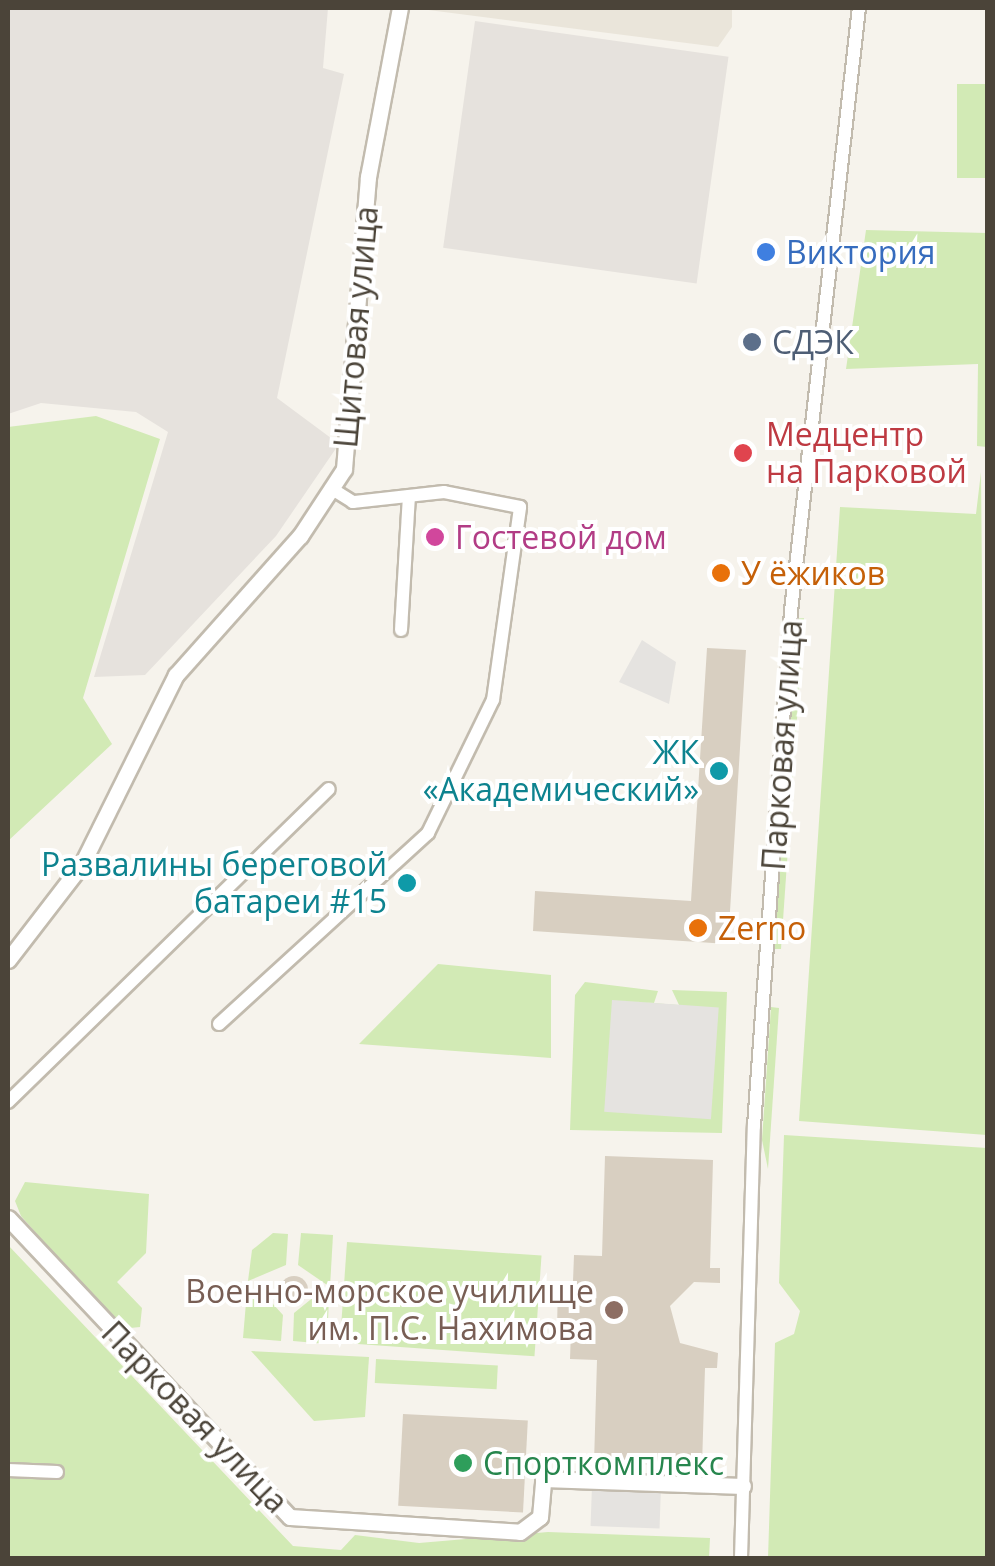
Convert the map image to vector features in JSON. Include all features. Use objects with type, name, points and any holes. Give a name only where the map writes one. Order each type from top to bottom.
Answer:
[{"type":"street","name":"Щитовая улица","points":[[8,960],[82,864],[176,675],[344,469],[368,177],[400,8]]},
{"type":"street","name":"Парковая улица","points":[[741,1558],[754,1126],[791,610],[858,8]]},
{"type":"street","points":[[219,1024],[428,834],[493,700],[520,507],[489,497],[409,496],[353,502],[331,488]]},
{"type":"street","points":[[401,630],[409,496]]},
{"type":"street","points":[[8,1102],[329,789]]},
{"type":"street","name":"Парковая улица","points":[[8,1218],[290,1517],[520,1532],[540,1517],[543,1479],[743,1486]]},
{"type":"street","points":[[8,1470],[58,1472]]},
{"type":"shaded area","points":[[8,8],[328,8],[323,68],[344,74],[277,398],[339,444],[276,536],[145,675],[94,677],[168,432],[136,412],[41,403],[8,414]]},
{"type":"shaded area","points":[[413,8],[732,8],[732,27],[718,47]]},
{"type":"shaded area","points":[[475,21],[729,57],[697,283],[443,248]]},
{"type":"shaded area","points":[[642,640],[676,662],[669,704],[619,682]]},
{"type":"shaded area","points":[[612,1000],[719,1007],[711,1119],[604,1112]]},
{"type":"shaded area","points":[[592,1485],[661,1487],[660,1528],[591,1526]]},
{"type":"green space","points":[[957,84],[987,84],[987,178],[957,178]]},
{"type":"green space","points":[[866,230],[987,233],[987,447],[977,446],[978,364],[846,369]]},
{"type":"green space","points":[[96,416],[160,439],[83,698],[112,744],[8,841],[8,427]]},
{"type":"green space","points":[[981,472],[987,1135],[799,1121],[840,507],[976,514]]},
{"type":"green space","points":[[798,618],[804,618],[781,949],[774,949]]},
{"type":"green space","points":[[438,964],[551,975],[551,1058],[359,1044]]},
{"type":"green space","points":[[585,982],[658,991],[654,1003],[612,1000],[719,1008],[679,1005],[672,990],[727,992],[722,1133],[570,1130],[575,995]]},
{"type":"green space","points":[[771,1007],[779,1008],[768,1169],[762,1140]]},
{"type":"green space","points":[[784,1135],[987,1148],[987,1558],[768,1558],[775,1343],[794,1334],[800,1311],[779,1283]]},
{"type":"green space","points":[[25,1182],[149,1194],[146,1253],[117,1282],[142,1308],[140,1327],[120,1329],[21,1216],[15,1201]]},
{"type":"green space","points":[[273,1233],[288,1234],[286,1265],[248,1281],[252,1250]]},
{"type":"green space","points":[[301,1233],[333,1235],[330,1287],[298,1265]]},
{"type":"green space","points":[[347,1242],[542,1256],[534,1356],[340,1343]]},
{"type":"green space","points":[[8,1245],[293,1546],[341,1550],[355,1535],[419,1543],[548,1532],[710,1538],[709,1558],[8,1558]]},
{"type":"green space","points":[[247,1291],[263,1293],[283,1315],[281,1341],[243,1338]]},
{"type":"green space","points":[[315,1296],[329,1297],[327,1344],[293,1341],[294,1313]]},
{"type":"green space","points":[[251,1351],[369,1357],[365,1417],[314,1421]]},
{"type":"green space","points":[[376,1359],[498,1365],[497,1389],[375,1383]]},
{"type":"building","name":"ЖК «Академический»","points":[[707,648],[746,650],[728,944],[533,931],[535,891],[691,901]]},
{"type":"building","name":"Военно-морское училище им. П.С. Нахимова","points":[[605,1156],[713,1160],[710,1268],[720,1268],[720,1283],[694,1282],[670,1306],[680,1343],[718,1353],[717,1368],[705,1368],[702,1466],[594,1463],[597,1360],[570,1359],[571,1330],[557,1330],[558,1281],[573,1281],[574,1255],[602,1256]]},
{"type":"building","points":[[294,1276],[304,1280],[308,1290],[304,1300],[294,1304],[284,1300],[280,1290],[284,1280]]},
{"type":"building","name":"Спорткомплекс","points":[[403,1414],[528,1421],[523,1512],[398,1506]]},
{"type":"place","name":"Виктория","points":[[766,252]]},
{"type":"place","name":"СДЭК","points":[[752,342]]},
{"type":"place","name":"Медцентр на Парковой","points":[[743,453]]},
{"type":"place","name":"Гостевой дом","points":[[435,537]]},
{"type":"place","name":"У ёжиков","points":[[721,573]]},
{"type":"place","name":"ЖК «Академический»","points":[[719,771]]},
{"type":"place","name":"Развалины береговой батареи #15","points":[[407,883]]},
{"type":"place","name":"Zerno","points":[[698,928]]},
{"type":"place","name":"Военно-морское училище им. П.С. Нахимова","points":[[614,1310]]},
{"type":"place","name":"Спорткомплекс","points":[[463,1463]]}]
